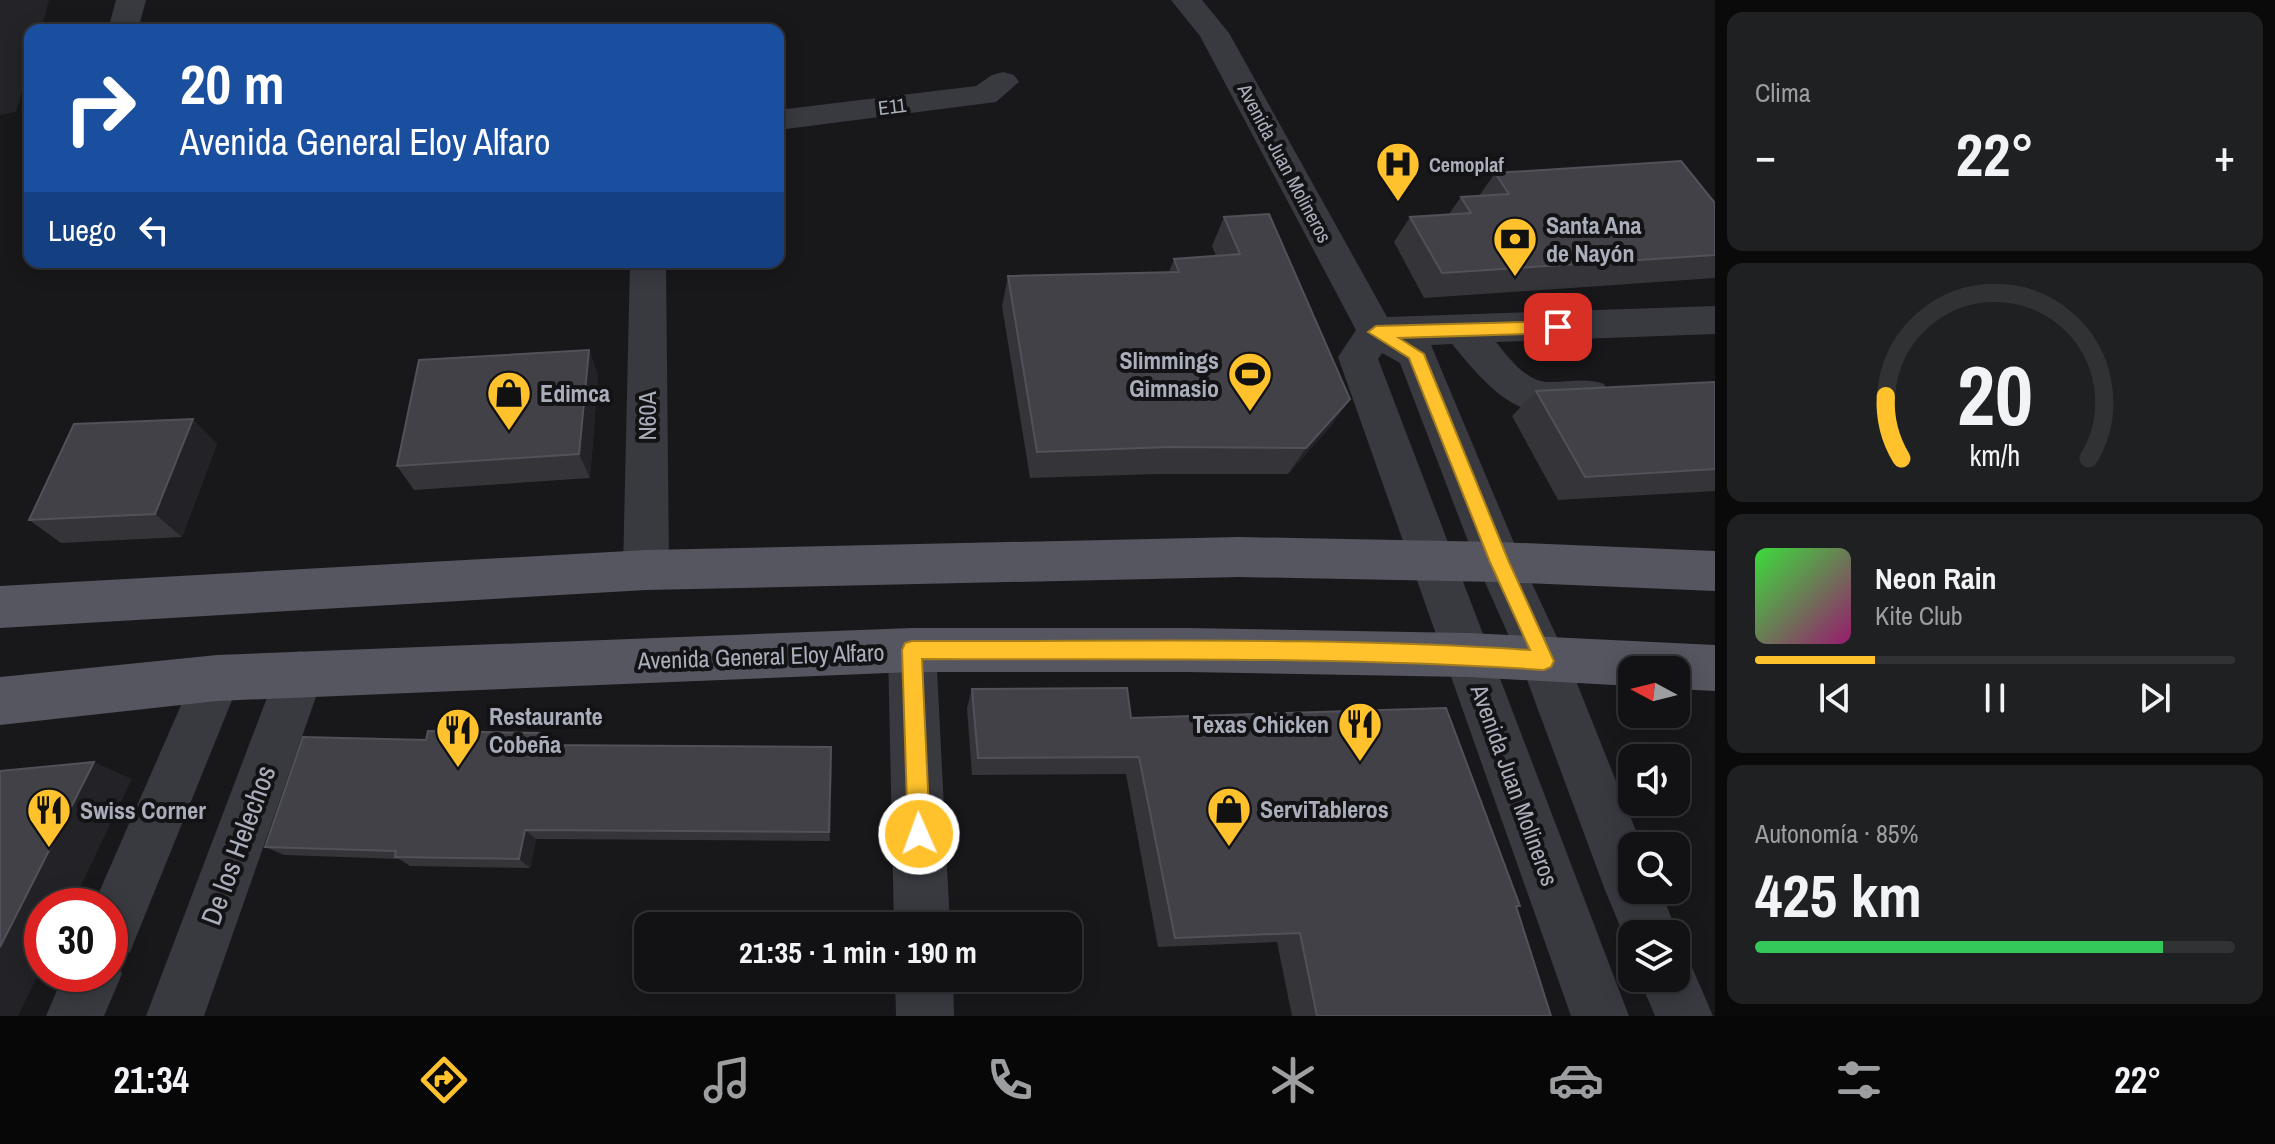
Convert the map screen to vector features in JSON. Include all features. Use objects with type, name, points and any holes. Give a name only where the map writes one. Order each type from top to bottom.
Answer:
[{"type":"main road","points":[[0,607],[646,570],[1239,557],[1435,560],[1715,571]]},
{"type":"main road","name":"Avenida General Eloy Alfaro","points":[[0,701],[217,678],[912,650],[1187,650],[1467,655],[1715,668]]},
{"type":"street","points":[[125,24],[131,0]]},
{"type":"street","name":"Avenida Juan Molineros","points":[[1186,0],[1214,33],[1376,332],[1358,357],[1600,1016]]},
{"type":"street","name":"E11","points":[[784,119],[985,95],[1003,82]]},
{"type":"street","name":"N60A","points":[[646,570],[648,268]]},
{"type":"street","points":[[1376,332],[1715,320]]},
{"type":"street","points":[[1464,331],[1505,379],[1521,391],[1543,398],[1621,393]]},
{"type":"street","points":[[1376,332],[1416,354],[1499,562],[1544,661],[1618,854]]},
{"type":"street","points":[[912,650],[921,912]]},
{"type":"street","name":"De los Helechos","points":[[175,1016],[300,674]]},
{"type":"street","points":[[128,889],[217,678]]},
{"type":"street","points":[[75,1016],[85,992]]},
{"type":"street","points":[[924,992],[925,1016]]},
{"type":"street","points":[[1674,992],[1684,1016]]},
{"type":"shaded area","points":[[0,0],[49,0],[43,24],[24,24],[24,85],[16,112],[0,115]]},
{"type":"building","points":[[1681,161],[1715,203],[1715,255],[1442,273],[1410,217],[1471,213],[1461,197],[1509,194],[1495,173]]},
{"type":"building","points":[[1269,214],[1350,399],[1306,448],[1169,447],[1037,452],[1008,276],[1179,272],[1174,259],[1240,254],[1224,217]]},
{"type":"building","name":"Edimca","points":[[589,350],[579,454],[397,466],[419,360]]},
{"type":"building","points":[[1715,382],[1715,469],[1585,477],[1536,391]]},
{"type":"building","points":[[193,419],[155,514],[29,520],[74,424]]},
{"type":"building","points":[[1127,688],[1131,718],[1446,708],[1520,906],[1516,906],[1551,1016],[1317,1016],[1300,933],[1175,938],[1139,757],[978,758],[972,689]]},
{"type":"building","points":[[428,731],[544,733],[541,745],[831,747],[829,832],[525,830],[519,859],[395,857],[396,851],[265,847],[303,737],[426,740]]},
{"type":"building","points":[[94,762],[30,888],[24,888],[24,900],[0,947],[0,771]]},
{"type":"place","name":"Cemoplaf","points":[[1398,203]]},
{"type":"place","name":"Santa Ana de Nayón","points":[[1515,278]]},
{"type":"place","name":"Slimmings Gimnasio","points":[[1250,413]]},
{"type":"place","name":"Edimca","points":[[509,432]]},
{"type":"place","name":"Texas Chicken","points":[[1360,763]]},
{"type":"place","name":"Restaurante Cobeña","points":[[458,769]]},
{"type":"place","name":"ServiTableros","points":[[1229,848]]},
{"type":"place","name":"Swiss Corner","points":[[49,849]]},
{"type":"route","points":[[919,834],[912,650],[1248,651],[1467,655],[1544,661],[1499,562],[1416,354],[1376,332],[1558,327]]}]
